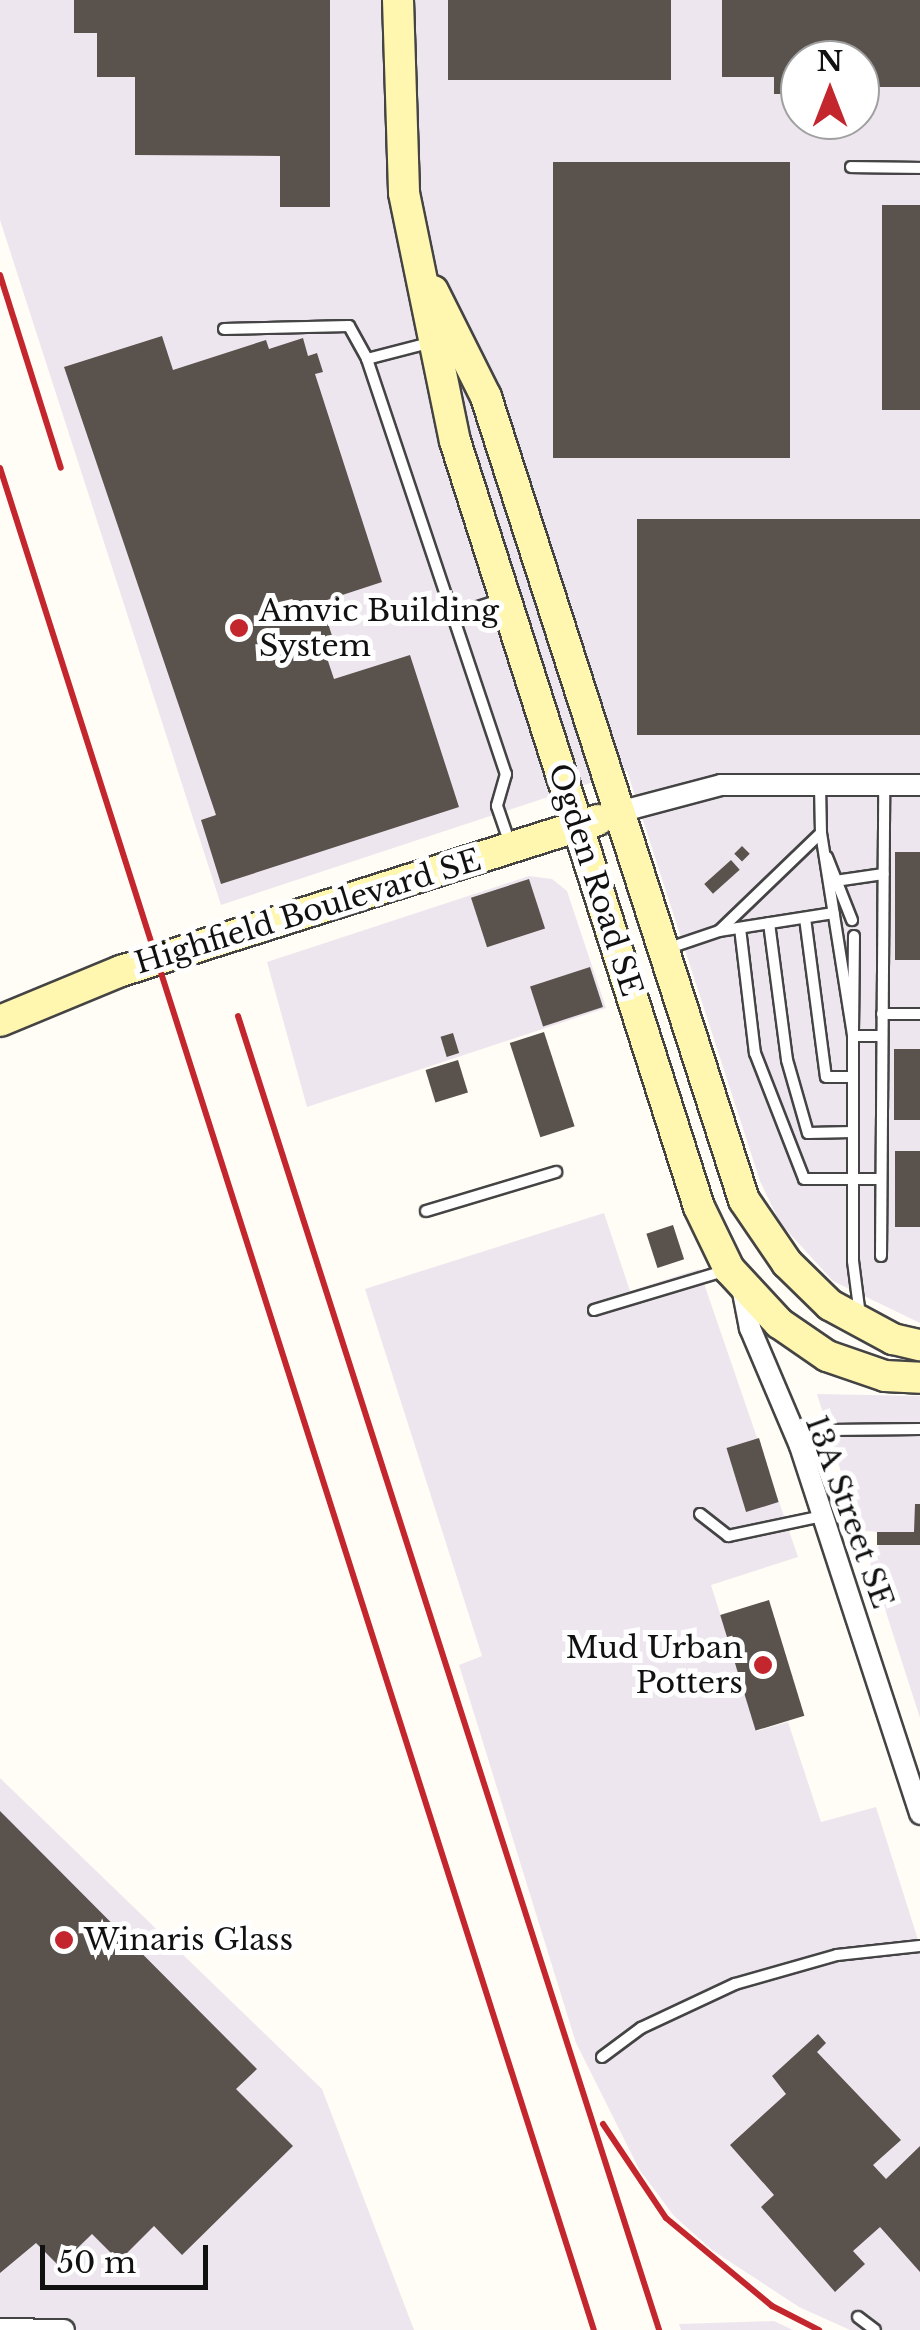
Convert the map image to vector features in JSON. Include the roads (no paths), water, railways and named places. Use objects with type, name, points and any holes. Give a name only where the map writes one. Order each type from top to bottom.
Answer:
[{"type":"street","name":"Ogden Road SE","points":[[398,0],[404,193],[455,441],[699,1208],[736,1278],[826,1356],[885,1376],[920,1378]]},
{"type":"street","name":"Ogden Road SE","points":[[420,265],[486,397],[744,1200],[788,1263],[830,1305],[920,1344]]},
{"type":"street","points":[[619,812],[721,785],[920,785]]},
{"type":"street","name":"Highfield Boulevard SE","points":[[0,1021],[121,971],[619,812]]},
{"type":"street","name":"13A Street SE","points":[[736,1278],[776,1401],[800,1446],[920,1814]]},
{"type":"street","points":[[0,2328],[64,2330]]},
{"type":"lane","points":[[852,168],[920,168]]},
{"type":"lane","points":[[224,329],[349,326],[368,359],[506,774],[497,806],[512,849]]},
{"type":"lane","points":[[368,359],[432,342]]},
{"type":"lane","points":[[454,615],[505,598]]},
{"type":"lane","points":[[820,785],[821,833],[853,1036]]},
{"type":"lane","points":[[880,1256],[884,785]]},
{"type":"lane","points":[[719,932],[821,833]]},
{"type":"lane","points":[[824,852],[841,880],[852,920]]},
{"type":"lane","points":[[828,882],[883,874]]},
{"type":"lane","points":[[664,950],[719,932],[834,913]]},
{"type":"lane","points":[[805,918],[826,1078],[852,1077]]},
{"type":"lane","points":[[769,923],[786,1060],[808,1132],[852,1132]]},
{"type":"lane","points":[[740,928],[754,1052],[804,1179],[881,1179]]},
{"type":"lane","points":[[854,936],[852,1179],[861,1321]]},
{"type":"lane","points":[[882,1014],[920,1014]]},
{"type":"lane","points":[[853,1036],[882,1036]]},
{"type":"lane","points":[[426,1211],[556,1172]]},
{"type":"lane","points":[[594,1310],[736,1278]]},
{"type":"lane","points":[[800,1446],[829,1430],[920,1429]]},
{"type":"lane","points":[[700,1514],[728,1536],[822,1516]]},
{"type":"lane","points":[[602,2057],[641,2028],[735,1984],[837,1956],[920,1946]]},
{"type":"lane","points":[[858,2317],[875,2330]]},
{"type":"railway","points":[[0,275],[61,468]]},
{"type":"railway","points":[[0,468],[594,2330]]},
{"type":"railway","points":[[238,1016],[659,2330]]},
{"type":"railway","points":[[603,2124],[666,2218],[772,2306],[819,2330]]},
{"type":"place","name":"Amvic Building System","points":[[239,628]]},
{"type":"place","name":"Mud Urban Potters","points":[[763,1665]]},
{"type":"place","name":"Winaris Glass","points":[[64,1940]]}]
